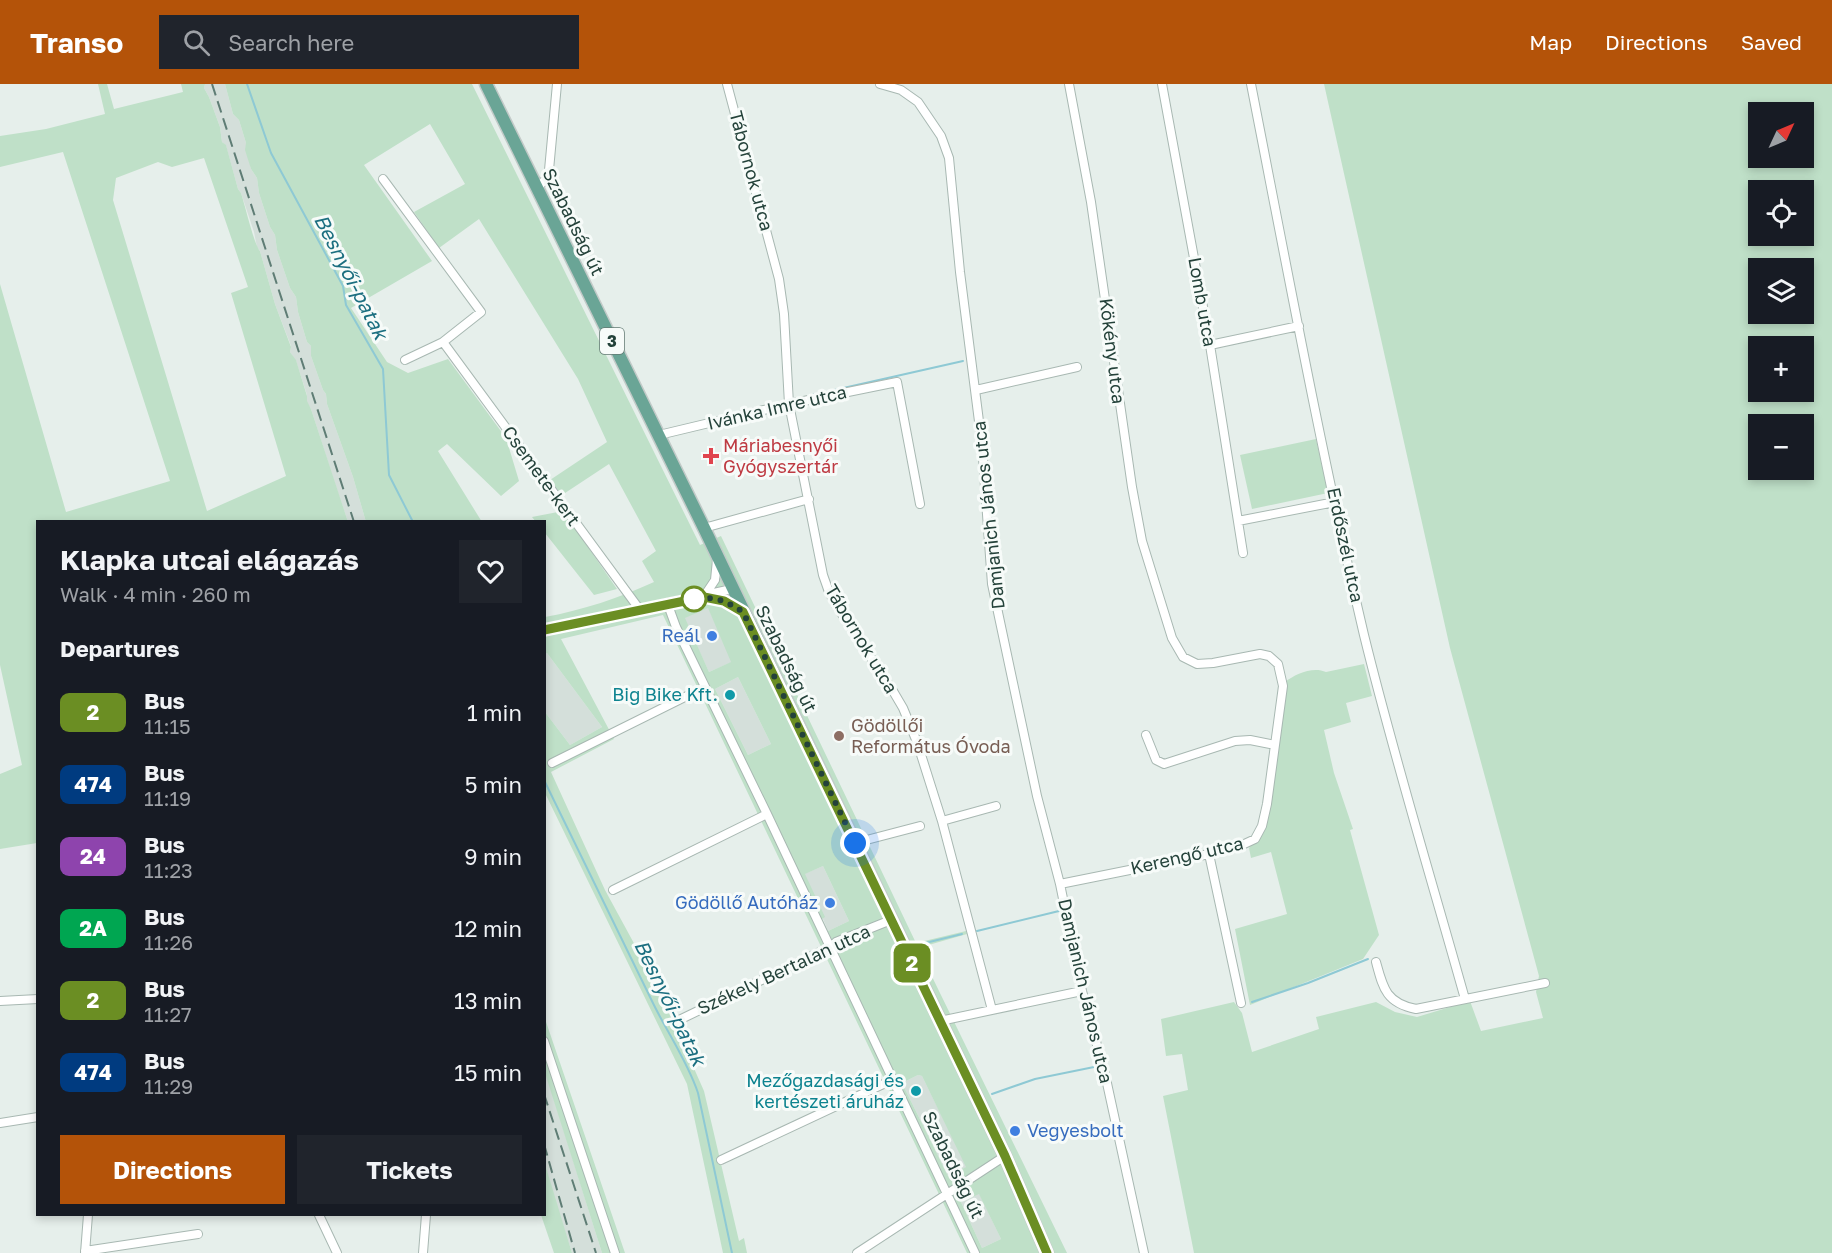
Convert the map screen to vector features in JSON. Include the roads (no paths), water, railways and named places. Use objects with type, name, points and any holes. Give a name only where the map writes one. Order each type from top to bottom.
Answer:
[{"type":"main road","name":"Szabadság út","points":[[486,84],[704,528],[1005,1156],[1047,1253]]},
{"type":"street","points":[[536,189],[546,179],[549,170],[557,84]]},
{"type":"street","name":"Tábornok utca","points":[[727,84],[781,288],[789,404],[823,575],[829,592],[903,708],[917,742],[942,821],[992,1010]]},
{"type":"street","name":"Damjanich János utca","points":[[880,84],[901,90],[918,102],[941,136],[951,167],[960,272],[982,445],[992,584],[1037,796],[1060,884],[1082,992],[1105,1074],[1144,1253]]},
{"type":"street","name":"Kökény utca","points":[[1069,84],[1091,202],[1134,499],[1142,541],[1165,616]]},
{"type":"street","name":"Lomb utca","points":[[1162,84],[1210,345],[1243,553]]},
{"type":"street","name":"Erdőszél utca","points":[[1251,84],[1335,502],[1365,636],[1465,999]]},
{"type":"street","points":[[383,179],[481,312],[443,342],[405,360]]},
{"type":"street","points":[[1210,345],[1299,326]]},
{"type":"street","name":"Csemete-kert","points":[[443,342],[640,610]]},
{"type":"street","points":[[976,390],[1077,367]]},
{"type":"street","name":"Ivánka Imre utca","points":[[658,435],[789,404],[897,382],[920,504]]},
{"type":"street","points":[[704,528],[809,499]]},
{"type":"street","points":[[1238,521],[1335,502]]},
{"type":"street","points":[[704,597],[715,580],[718,558]]},
{"type":"street","points":[[546,630],[668,605],[732,589]]},
{"type":"street","points":[[704,597],[724,601],[743,612]]},
{"type":"street","name":"Szabadság út","points":[[668,605],[975,1253]]},
{"type":"street","name":"Kerengő utca","points":[[1060,884],[1209,854],[1247,844],[1258,834],[1267,804],[1283,686],[1276,660],[1260,654],[1207,664],[1190,662],[1183,657],[1175,645],[1165,616]]},
{"type":"street","points":[[552,763],[705,687]]},
{"type":"street","points":[[1146,735],[1156,760],[1164,764],[1235,741],[1246,740],[1275,745]]},
{"type":"street","points":[[942,821],[996,806]]},
{"type":"street","points":[[614,890],[768,814]]},
{"type":"street","points":[[855,843],[920,826]]},
{"type":"street","points":[[1209,854],[1241,1003]]},
{"type":"street","name":"Székely Bertalan utca","points":[[677,1021],[830,947],[836,942],[891,921]]},
{"type":"street","points":[[1376,962],[1387,993],[1404,1006],[1420,1010],[1545,983]]},
{"type":"street","points":[[940,1021],[1082,992]]},
{"type":"street","points":[[0,1001],[36,999]]},
{"type":"street","points":[[546,1047],[615,1253]]},
{"type":"street","points":[[721,1160],[892,1080]]},
{"type":"street","points":[[0,1123],[36,1117]]},
{"type":"street","points":[[857,1253],[1005,1156]]},
{"type":"street","points":[[88,1216],[85,1252],[198,1234]]},
{"type":"street","points":[[320,1216],[338,1253]]},
{"type":"street","points":[[423,1253],[426,1216]]},
{"type":"waterway","name":"Besnyői-patak","points":[[247,84],[271,153],[343,286],[346,305],[383,369],[389,475],[412,520]]},
{"type":"waterway","points":[[808,396],[963,361]]},
{"type":"waterway","name":"Besnyői-patak","points":[[546,784],[698,1093],[732,1253]]},
{"type":"waterway","points":[[977,931],[1059,911]]},
{"type":"waterway","points":[[917,945],[962,934]]},
{"type":"waterway","points":[[1252,1002],[1368,959]]},
{"type":"waterway","points":[[992,1094],[1035,1079],[1094,1067]]},
{"type":"railway","points":[[212,84],[353,520]]},
{"type":"railway","points":[[546,1100],[596,1253]]},
{"type":"railway","points":[[546,1151],[575,1253]]},
{"type":"place","name":"Máriabesnyői Gyógyszertár","points":[[711,456]]},
{"type":"place","name":"Reál","points":[[712,636]]},
{"type":"place","name":"Big Bike Kft.","points":[[730,695]]},
{"type":"place","name":"Gödöllői Református Óvoda","points":[[839,736]]},
{"type":"place","name":"Gödöllő Autóház","points":[[830,903]]},
{"type":"place","name":"Mezőgazdasági és kertészeti áruház","points":[[916,1091]]},
{"type":"place","name":"Vegyesbolt","points":[[1015,1131]]}]
